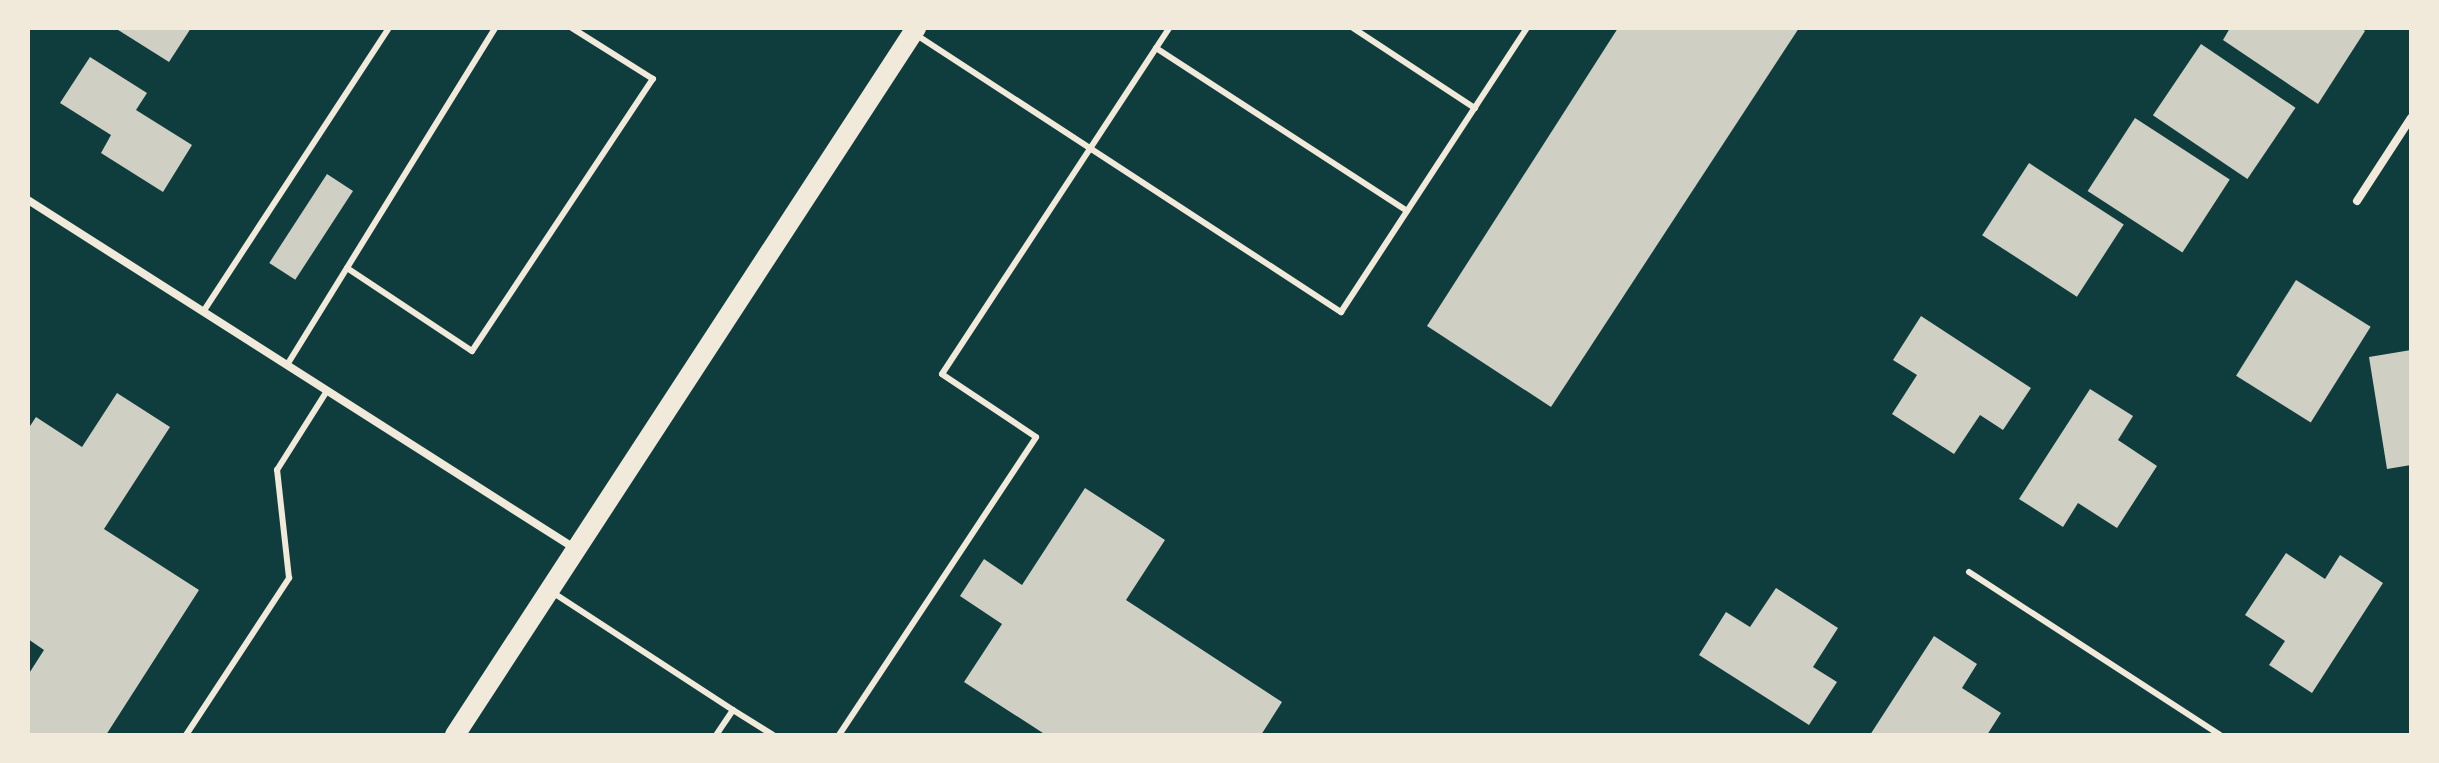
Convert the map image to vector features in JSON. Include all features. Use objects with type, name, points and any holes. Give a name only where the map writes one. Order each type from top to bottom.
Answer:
[{"type":"main road","points":[[455,735],[915,30]]},
{"type":"street","points":[[2357,201],[2411,118]]},
{"type":"street","points":[[28,200],[576,549]]},
{"type":"lane","points":[[203,312],[389,28]]},
{"type":"lane","points":[[287,365],[495,28]]},
{"type":"lane","points":[[347,268],[472,351],[653,79],[572,28]]},
{"type":"lane","points":[[839,735],[1036,437],[942,374],[1169,28]]},
{"type":"lane","points":[[1353,28],[1475,108]]},
{"type":"lane","points":[[915,30],[1341,312],[1527,28]]},
{"type":"lane","points":[[1156,48],[1407,211]]},
{"type":"lane","points":[[186,735],[289,578],[277,470],[327,391]]},
{"type":"lane","points":[[1969,572],[2220,735]]},
{"type":"lane","points":[[549,590],[773,735]]},
{"type":"lane","points":[[716,735],[733,710]]},
{"type":"building","points":[[115,28],[191,28],[169,62]]},
{"type":"building","points":[[1618,28],[1799,28],[1551,407],[1427,326]]},
{"type":"building","points":[[2230,28],[2361,28],[2365,31],[2318,104],[2223,40]]},
{"type":"building","points":[[2201,44],[2296,108],[2247,179],[2153,115]]},
{"type":"building","points":[[90,57],[147,93],[136,110],[192,145],[163,192],[101,153],[111,135],[60,103]]},
{"type":"building","points":[[2135,118],[2230,180],[2182,253],[2088,191]]},
{"type":"building","points":[[2029,163],[2124,225],[2077,297],[1982,235]]},
{"type":"building","points":[[327,174],[353,191],[295,280],[269,263]]},
{"type":"building","points":[[2296,280],[2371,327],[2311,422],[2236,376]]},
{"type":"building","points":[[1921,316],[2031,388],[2003,430],[1980,415],[1954,454],[1892,414],[1917,375],[1893,360]]},
{"type":"building","points":[[2411,350],[2411,465],[2387,469],[2369,357]]},
{"type":"building","points":[[2090,389],[2133,416],[2118,440],[2157,466],[2117,528],[2078,503],[2063,527],[2019,499]]},
{"type":"building","points":[[117,393],[170,427],[104,529],[199,590],[106,735],[33,735],[28,732],[28,675],[44,650],[28,639],[28,429],[36,417],[82,447]]},
{"type":"building","points":[[1085,488],[1165,540],[1126,600],[1282,702],[1261,735],[1046,735],[964,682],[1002,624],[960,596],[984,559],[1022,585]]},
{"type":"building","points":[[2286,553],[2325,579],[2340,555],[2383,583],[2312,693],[2269,665],[2285,641],[2245,615]]},
{"type":"building","points":[[1776,588],[1838,628],[1813,667],[1837,682],[1809,725],[1699,655],[1726,612],[1750,627]]},
{"type":"building","points":[[1934,636],[1977,664],[1962,688],[2001,713],[1987,735],[1870,735]]}]
